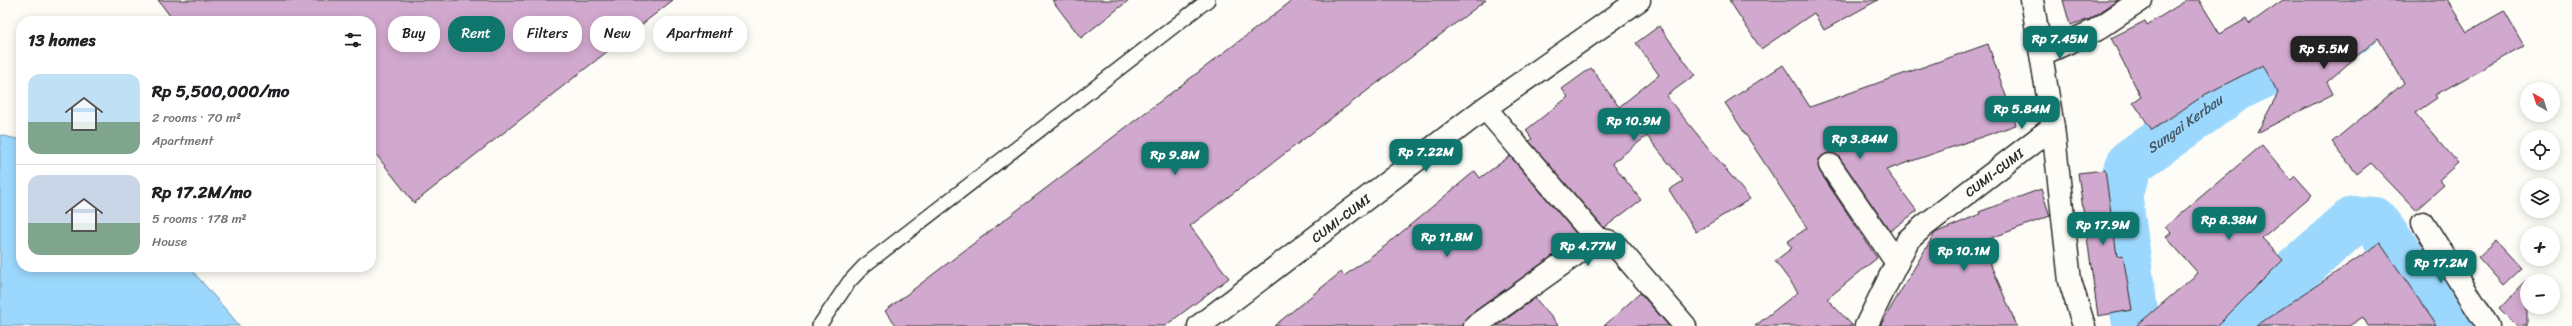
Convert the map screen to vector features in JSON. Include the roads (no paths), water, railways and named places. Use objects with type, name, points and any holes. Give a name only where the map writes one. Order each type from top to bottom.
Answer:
[{"type":"street","name":"CUMI-CUMI","points":[[1199,326],[1485,108],[1639,0]]},
{"type":"street","points":[[2032,0],[2053,127],[2070,281],[2084,326]]},
{"type":"street","points":[[2042,54],[2096,30],[2141,0]]},
{"type":"street","points":[[1485,108],[1597,239],[1608,241],[1617,246],[1677,323]]},
{"type":"street","name":"CUMI-CUMI","points":[[1866,326],[1908,240],[1924,226],[2053,127]]},
{"type":"street","points":[[1830,165],[1897,263]]},
{"type":"street","points":[[2423,223],[2488,326]]},
{"type":"street","points":[[1476,326],[1597,239]]},
{"type":"lane","points":[[819,326],[849,282],[864,266],[1208,0]]},
{"type":"water","points":[[0,135],[16,139],[16,272],[193,272],[240,326],[0,326]]},
{"type":"waterway","name":"Sungai Kerbau","points":[[2143,326],[2135,318],[2118,193],[2131,162],[2235,88],[2351,32],[2383,0]]},
{"type":"waterway","name":"Sungai Kerbau","points":[[2234,326],[2354,220],[2374,221],[2452,326]]}]
